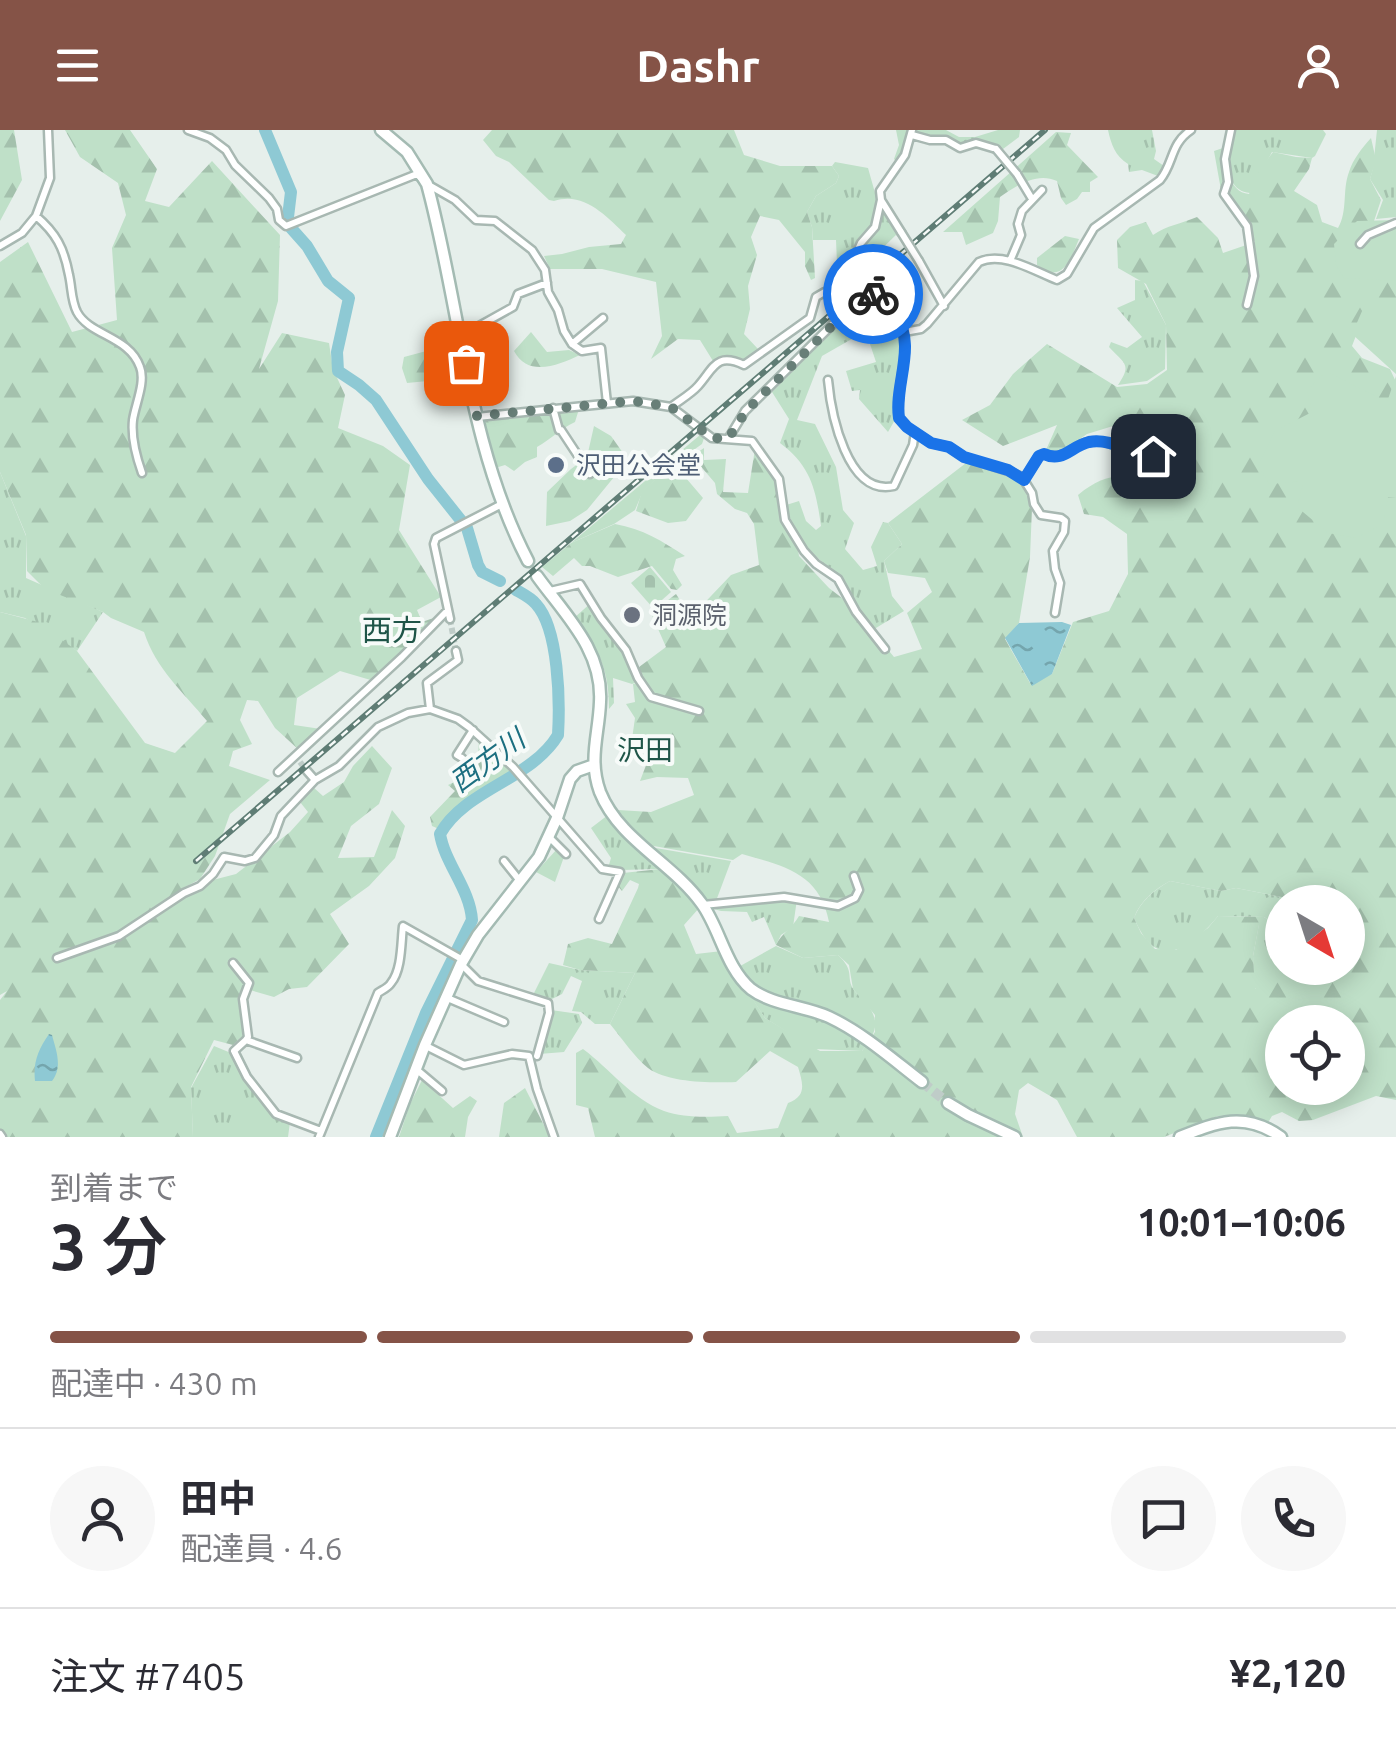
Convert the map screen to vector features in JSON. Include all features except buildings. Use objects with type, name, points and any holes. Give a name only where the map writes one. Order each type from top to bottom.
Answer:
[{"type":"main road","points":[[382,130],[395,134],[427,184],[486,459],[510,526],[528,560]]},
{"type":"main road","points":[[537,576],[593,656],[600,702],[594,764],[600,790],[621,825],[702,905],[734,967],[754,992],[850,1027],[922,1082]]},
{"type":"main road","points":[[390,1137],[462,962],[478,935],[539,857],[570,778],[594,764]]},
{"type":"main road","points":[[948,1102],[968,1116],[1015,1137]]},
{"type":"main road","points":[[1180,1137],[1223,1121],[1244,1121],[1281,1137]]},
{"type":"street","points":[[0,246],[22,233],[36,216],[50,178],[48,130]]},
{"type":"street","points":[[188,130],[210,138],[226,150],[235,165],[277,208],[279,220],[290,224],[418,174],[476,220],[495,221],[528,246],[545,270],[548,292],[572,344],[582,351],[601,348],[607,402]]},
{"type":"street","points":[[904,332],[921,329],[980,262],[995,258],[1010,261],[1057,280],[1067,274],[1094,228],[1166,173],[1177,143],[1190,130]]},
{"type":"street","points":[[1230,130],[1224,160],[1228,182],[1224,194],[1247,226],[1254,276],[1247,306]]},
{"type":"street","points":[[671,407],[696,389],[714,364],[734,360],[744,364],[810,318],[816,297],[828,290],[840,270],[853,269],[861,244],[875,227],[880,191],[905,155],[912,132],[930,140],[946,140],[960,148],[976,143],[996,149],[1032,199]]},
{"type":"street","points":[[1010,261],[1020,235],[1022,211],[1042,190]]},
{"type":"street","points":[[881,200],[944,306]]},
{"type":"street","points":[[36,216],[52,231],[60,246],[79,316],[119,340],[140,366],[142,375],[132,424],[135,454],[142,473]]},
{"type":"street","points":[[1360,244],[1368,235],[1396,224]]},
{"type":"street","points":[[461,336],[512,307],[518,294],[547,283]]},
{"type":"street","points":[[728,439],[746,411],[840,318],[870,292],[880,296],[904,332],[899,418],[931,443],[1008,470],[1024,480],[1041,514],[1065,521],[1064,532],[1053,552],[1060,583],[1055,612]]},
{"type":"street","points":[[572,344],[603,318]]},
{"type":"street","points":[[828,380],[840,440],[865,480],[887,488],[894,486],[915,432]]},
{"type":"street","points":[[477,416],[633,401],[671,407],[712,438],[752,441],[779,479],[785,520],[804,550],[838,579],[856,612],[885,649]]},
{"type":"street","points":[[553,408],[590,474]]},
{"type":"street","points":[[563,431],[563,442]]},
{"type":"street","points":[[1024,480],[1039,456],[1060,457],[1086,442],[1107,443],[1138,454],[1175,456]]},
{"type":"street","points":[[278,772],[298,760],[449,614],[436,538],[502,504]]},
{"type":"street","points":[[548,591],[580,584],[626,650],[651,697],[698,711]]},
{"type":"street","points":[[430,709],[427,683],[458,660],[456,651]]},
{"type":"street","points":[[57,958],[119,936],[200,886],[224,857],[245,861],[255,858],[274,835],[281,816],[314,780],[339,766],[378,727],[430,709],[458,719],[473,730],[513,768],[602,870],[620,872],[598,919]]},
{"type":"street","points":[[462,758],[457,756],[473,730]]},
{"type":"street","points":[[307,771],[314,780]]},
{"type":"street","points":[[549,837],[566,854]]},
{"type":"street","points":[[504,861],[520,882]]},
{"type":"street","points":[[702,905],[784,897],[838,906],[855,898],[858,890],[854,876]]},
{"type":"street","points":[[233,963],[249,983],[244,999],[248,1037],[234,1050],[248,1077],[276,1114],[320,1134],[378,993],[393,980],[403,926],[462,962],[478,981],[548,1003],[549,1013],[536,1056]]},
{"type":"street","points":[[445,997],[504,1022]]},
{"type":"street","points":[[246,1040],[297,1058]]},
{"type":"street","points":[[425,1045],[468,1066],[512,1054],[529,1056],[536,1089],[554,1137]]},
{"type":"street","points":[[416,1068],[442,1090]]},
{"type":"green space","points":[[0,130],[14,130],[22,180],[0,221]]},
{"type":"green space","points":[[65,130],[130,130],[157,169],[145,201],[169,207],[212,161],[280,235],[278,301],[259,369],[282,333],[329,343],[333,369],[345,395],[338,428],[383,446],[410,465],[399,530],[441,597],[417,610],[422,622],[445,614],[374,681],[340,671],[297,698],[294,725],[321,729],[299,750],[275,728],[258,701],[247,700],[240,720],[252,744],[233,751],[229,766],[270,780],[230,814],[215,856],[200,879],[180,890],[154,917],[205,882],[236,874],[290,832],[308,812],[300,802],[313,787],[323,796],[344,782],[372,746],[392,768],[379,804],[351,826],[338,858],[374,857],[392,810],[405,826],[395,858],[369,886],[330,914],[349,944],[307,987],[289,989],[274,997],[250,990],[244,999],[245,1034],[233,1045],[214,1040],[191,1087],[193,1137],[0,1137],[0,1000],[7,991],[0,995],[0,612],[38,622],[77,651],[145,743],[175,753],[207,721],[163,669],[144,632],[45,589],[27,571],[26,535],[0,472],[0,262],[28,242],[72,332],[117,320],[112,248],[126,215],[118,183],[80,157]]},
{"type":"green space","points":[[492,130],[734,130],[744,155],[780,166],[832,166],[839,176],[836,183],[816,196],[807,212],[812,227],[815,278],[811,280],[805,266],[805,252],[779,220],[760,216],[751,237],[757,255],[748,286],[750,309],[744,334],[758,349],[745,361],[729,357],[713,361],[700,340],[678,339],[651,359],[662,336],[656,282],[602,269],[550,269],[544,256],[621,244],[626,235],[585,202],[549,200],[509,162],[496,156],[483,140]]},
{"type":"green space","points":[[896,130],[946,130],[959,137],[975,137],[998,130],[1020,130],[1019,137],[1003,149],[982,140],[960,144],[946,137],[934,139],[910,132],[897,162]]},
{"type":"green space","points":[[1108,130],[1152,130],[1154,159],[1164,166],[1158,176],[1142,170],[1129,172],[1128,164],[1114,149]]},
{"type":"green space","points":[[1231,130],[1323,130],[1326,134],[1312,158],[1272,152],[1250,193],[1234,185],[1230,177]]},
{"type":"green space","points":[[1377,130],[1396,130],[1396,217],[1376,219],[1383,200],[1370,179]]},
{"type":"green space","points":[[1056,132],[1071,133],[1067,145],[1098,177],[1090,182],[1090,192],[1082,192],[1066,205],[1057,181],[1035,179],[1000,197],[993,233],[966,245],[962,232],[943,232]]},
{"type":"green space","points":[[1371,138],[1376,160],[1370,179],[1381,200],[1373,224],[1396,278],[1396,313],[1362,320],[1352,346],[1362,358],[1390,369],[1396,382],[1396,1100],[1376,1096],[1365,1100],[1365,1005],[1265,1005],[1265,1105],[1352,1105],[1313,1120],[1299,1121],[1282,1112],[1272,1116],[1266,1126],[1248,1115],[1218,1116],[1164,1137],[1077,1137],[1057,1100],[1028,1083],[1019,1090],[1015,1114],[1023,1137],[595,1137],[588,1108],[576,1105],[576,1053],[583,1049],[652,1106],[679,1115],[728,1116],[737,1133],[778,1128],[788,1103],[802,1089],[798,1067],[770,1051],[736,1082],[667,1077],[648,1068],[633,1053],[610,1024],[635,973],[580,970],[563,965],[568,944],[588,938],[612,944],[639,884],[630,880],[622,891],[617,885],[623,873],[660,869],[676,881],[700,907],[684,925],[696,954],[722,951],[765,1018],[820,1051],[862,1051],[875,1032],[875,1015],[853,989],[849,965],[838,955],[803,958],[776,945],[799,916],[829,922],[818,892],[809,882],[786,868],[742,854],[733,860],[648,845],[618,810],[651,812],[694,795],[688,778],[640,781],[651,741],[632,739],[635,718],[626,704],[635,702],[633,684],[640,682],[635,670],[666,647],[651,613],[676,594],[691,617],[731,575],[759,565],[754,524],[747,513],[735,509],[717,494],[715,483],[692,456],[704,448],[704,460],[726,459],[723,492],[748,493],[755,449],[777,481],[783,521],[797,543],[799,556],[851,605],[894,657],[922,649],[907,613],[932,592],[925,578],[888,573],[884,561],[902,544],[888,523],[966,463],[993,468],[1022,480],[1032,508],[1030,557],[1019,623],[1005,639],[1030,683],[1052,674],[1073,622],[1109,611],[1128,574],[1127,534],[1103,517],[1084,514],[1078,495],[1111,477],[1166,486],[1160,430],[1123,423],[1087,434],[1058,454],[1046,450],[1057,425],[1003,446],[962,420],[990,405],[1013,374],[1047,344],[1117,387],[1147,384],[1167,370],[1166,325],[1146,284],[1118,268],[1117,240],[1130,227],[1146,222],[1153,235],[1197,217],[1218,238],[1223,253],[1255,242],[1221,190],[1214,151],[1226,147],[1232,183],[1249,194],[1273,152],[1312,158],[1294,191],[1317,205],[1322,222],[1338,228],[1355,158]]},
{"type":"green space","points":[[835,162],[868,168],[879,207],[898,233],[832,297],[846,267],[837,263],[836,240],[813,240],[807,212],[816,196],[836,183],[839,176],[832,166]]},
{"type":"green space","points":[[1396,220],[1396,281],[1344,278],[1336,265],[1334,244],[1357,221]]},
{"type":"green space","points":[[1065,236],[1079,239],[1064,268],[1053,272],[1037,265],[1037,258]]},
{"type":"green space","points":[[1135,280],[1143,281],[1166,325],[1165,369],[1147,381],[1118,385],[1126,368],[1109,347],[1111,342],[1127,348],[1142,337],[1117,308],[1135,300]]},
{"type":"green space","points":[[1366,302],[1396,312],[1396,374],[1352,334]]},
{"type":"green space","points":[[844,320],[858,329],[857,336],[822,356],[797,420],[815,424],[836,467],[843,510],[854,523],[845,549],[863,570],[877,566],[871,547],[883,522],[888,523],[902,544],[884,561],[892,596],[904,611],[871,631],[851,605],[841,580],[800,541],[786,518],[783,506],[799,501],[806,521],[816,530],[821,526],[810,480],[799,461],[780,443],[789,419],[772,392]]},
{"type":"green space","points":[[894,331],[903,357],[894,392],[896,418],[888,432],[859,399],[860,390],[852,391],[846,371],[876,362],[870,344]]},
{"type":"green space","points":[[531,332],[547,352],[569,350],[580,355],[544,367],[527,364],[514,351]]},
{"type":"green space","points":[[454,346],[459,374],[407,383],[402,368],[404,357]]},
{"type":"green space","points":[[1326,371],[1387,402],[1396,376],[1396,498],[1388,497],[1383,524],[1356,538],[1328,533],[1297,507],[1304,481],[1269,484],[1258,465],[1275,431],[1312,412],[1307,391]]},
{"type":"green space","points":[[579,409],[575,422],[537,447],[537,457],[514,471],[505,465],[492,469],[485,420]]},
{"type":"green space","points":[[594,426],[611,436],[628,460],[587,510],[570,521],[546,526],[547,492],[587,457]]},
{"type":"green space","points":[[700,435],[704,438],[702,444],[643,491],[635,510],[571,543]]},
{"type":"green space","points":[[674,464],[703,498],[686,521],[668,523],[636,511],[642,491]]},
{"type":"green space","points":[[0,472],[26,536],[26,578],[103,612],[77,651],[25,618],[0,612]]},
{"type":"green space","points":[[615,524],[643,532],[685,556],[676,559],[673,570],[682,585],[671,589],[652,566],[618,577],[582,566],[574,558],[553,576],[542,567],[571,543]]},
{"type":"green space","points":[[650,567],[671,592],[653,608],[631,583]]},
{"type":"green space","points":[[592,602],[626,651],[639,681],[632,684],[613,678],[614,703],[609,709],[601,660],[574,618]]},
{"type":"green space","points":[[479,741],[511,771],[457,809],[439,829],[432,826],[430,817],[455,791],[448,785],[477,771]]},
{"type":"green space","points":[[608,815],[624,836],[660,869],[608,868],[611,858],[591,828]]},
{"type":"green space","points":[[650,847],[731,861],[716,901],[703,902]]},
{"type":"green space","points":[[558,848],[565,854],[555,882],[536,872]]},
{"type":"green space","points":[[1170,881],[1221,891],[1236,888],[1265,894],[1265,918],[1218,916],[1183,947],[1158,949],[1150,944],[1134,918],[1159,888]]},
{"type":"green space","points":[[766,899],[797,899],[793,927],[781,935],[776,945],[764,917],[752,922],[747,912],[710,908]]},
{"type":"green space","points":[[1259,924],[1265,926],[1265,984],[1254,989],[1253,956]]},
{"type":"green space","points":[[776,946],[803,958],[838,955],[843,961],[851,985],[870,1008],[875,1021],[874,1032],[862,1051],[814,1049],[765,1018],[733,970]]},
{"type":"green space","points":[[549,963],[580,970],[635,973],[610,1024],[595,1024],[581,1012],[572,1011],[582,981],[571,976],[562,994],[548,1001],[533,995]]},
{"type":"green space","points":[[551,1010],[579,1014],[582,1023],[564,1052],[539,1054]]},
{"type":"green space","points":[[214,1046],[231,1053],[274,1115],[290,1122],[288,1137],[193,1137],[191,1088]]},
{"type":"green space","points":[[422,1080],[453,1108],[470,1096],[477,1101],[468,1117],[465,1137],[399,1137]]},
{"type":"green space","points":[[525,1088],[550,1137],[499,1137],[504,1103]]},
{"type":"water","points":[[1019,623],[1071,625],[1052,674],[1032,686],[1005,638]]},
{"type":"water","points":[[49,1034],[57,1052],[57,1070],[52,1081],[35,1081],[37,1056]]},
{"type":"waterway","name":"西方川","points":[[265,130],[291,192],[291,228],[328,281],[349,298],[337,352],[338,371],[376,400],[428,479],[467,528],[482,572],[500,581]]},
{"type":"waterway","name":"西方川","points":[[376,1137],[426,1013],[472,920],[440,834],[465,806],[532,763],[558,735],[558,686],[549,630],[536,604],[516,590]]},
{"type":"tunnel","points":[[855,274],[868,289]]},
{"type":"tunnel","points":[[450,619],[456,651]]},
{"type":"tunnel","points":[[300,762],[307,771]]},
{"type":"tunnel","points":[[922,1082],[948,1103]]},
{"type":"railway","points":[[196,861],[1045,130]]},
{"type":"way so far","points":[[466,363],[477,416],[633,401],[671,407],[712,438],[728,439],[746,411],[840,318],[873,294]]},
{"type":"place","name":"沢田公会堂","points":[[556,465]]},
{"type":"place","name":"洞源院","points":[[632,615]]},
{"type":"district","name":"西方","points":[[392,630]]},
{"type":"district","name":"沢田","points":[[645,749]]},
{"type":"route","points":[[873,294],[888,303],[904,332],[899,418],[931,443],[949,447],[976,462],[1008,470],[1024,480],[1039,456],[1060,457],[1086,442],[1107,443],[1153,456]]}]
